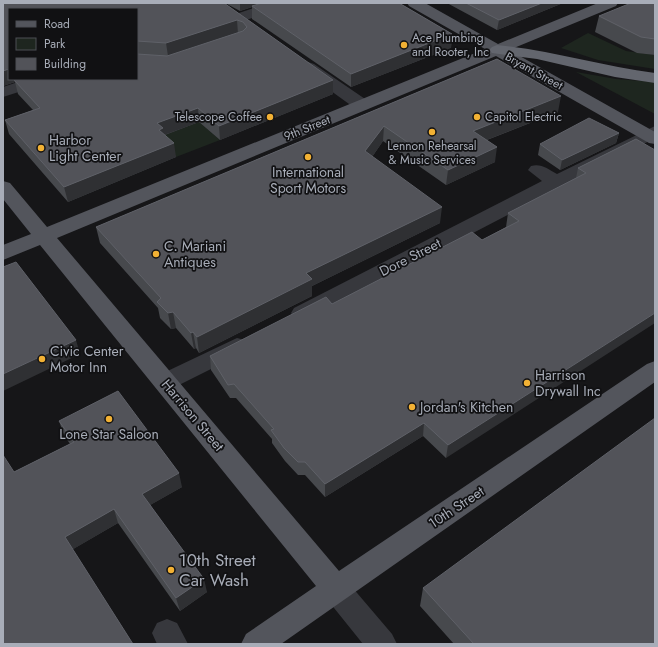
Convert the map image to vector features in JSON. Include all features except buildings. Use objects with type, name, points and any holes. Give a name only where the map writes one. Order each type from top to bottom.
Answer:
[{"type":"highway","points":[[497,50],[528,52],[615,72],[655,78]]},
{"type":"main road","name":"Bryant Street","points":[[414,3],[652,135]]},
{"type":"main road","name":"9th Street","points":[[3,253],[611,3]]},
{"type":"main road","name":"Harrison Street","points":[[3,187],[336,589]]},
{"type":"main road","name":"10th Street","points":[[256,644],[655,370]]},
{"type":"street","points":[[224,8],[245,23],[283,3]]},
{"type":"street","points":[[295,58],[362,105]]},
{"type":"street","points":[[3,92],[41,80]]},
{"type":"street","name":"Dore Street","points":[[283,322],[556,182],[652,135]]},
{"type":"street","points":[[537,170],[556,182]]},
{"type":"street","points":[[165,382],[255,337]]},
{"type":"street","name":"Harrison Street","points":[[336,589],[382,644]]},
{"type":"green space","points":[[588,33],[626,51],[655,55],[655,69],[598,60],[561,48]]},
{"type":"green space","points":[[576,72],[616,79],[655,82],[655,114]]},
{"type":"green space","points":[[199,122],[220,140],[176,157],[159,137]]},
{"type":"place","name":"Ace Plumbing and Rooter, Inc","points":[[404,45]]},
{"type":"place","name":"Telescope Coffee","points":[[270,117]]},
{"type":"place","name":"Capitol Electric","points":[[477,117]]},
{"type":"place","name":"Lennon Rehearsal & Music Services","points":[[432,132]]},
{"type":"place","name":"Harbor Light Center","points":[[41,148]]},
{"type":"place","name":"International Sport Motors","points":[[308,157]]},
{"type":"place","name":"C. Mariani Antiques","points":[[156,254]]},
{"type":"place","name":"Civic Center Motor Inn","points":[[42,359]]},
{"type":"place","name":"Harrison Drywall Inc","points":[[527,383]]},
{"type":"place","name":"Jordan's Kitchen","points":[[412,407]]},
{"type":"place","name":"Lone Star Saloon","points":[[109,419]]},
{"type":"place","name":"10th Street Car Wash","points":[[171,570]]}]
